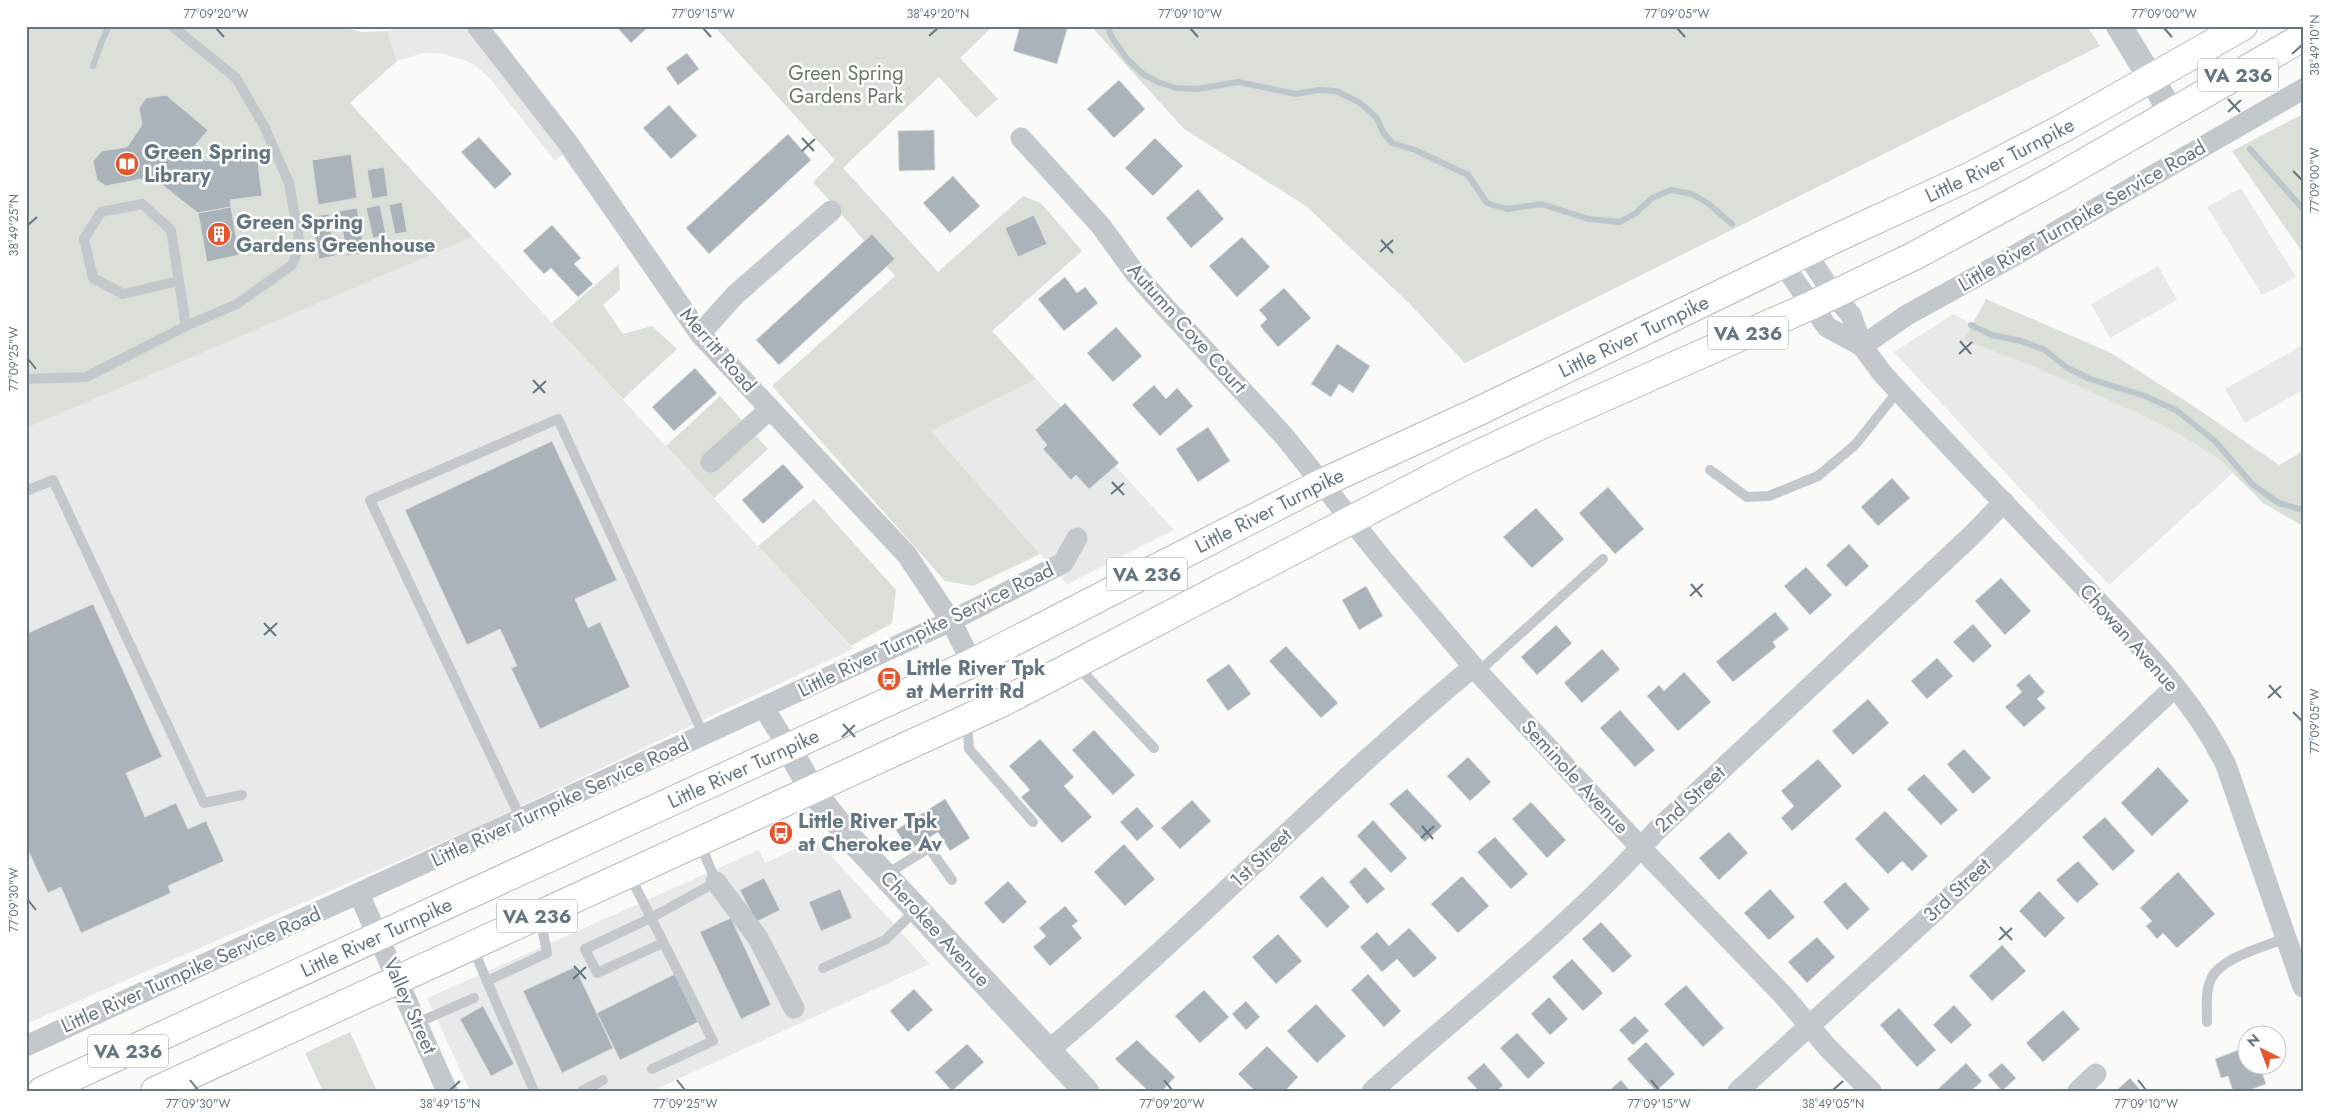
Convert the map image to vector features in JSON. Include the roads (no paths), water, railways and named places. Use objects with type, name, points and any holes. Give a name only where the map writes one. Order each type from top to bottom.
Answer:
[{"type":"main road","name":"Little River Turnpike","points":[[42,1091],[972,663],[1322,483],[1479,411],[1795,258],[1973,175],[2152,79],[2243,26]]},
{"type":"main road","name":"Little River Turnpike","points":[[155,1091],[967,718],[1076,664],[1462,462],[1823,300],[1914,256],[2172,113],[2303,37]]},
{"type":"street","name":"Merritt Road","points":[[477,26],[568,143],[700,334],[907,555],[951,621],[972,663]]},
{"type":"street","points":[[2119,26],[2172,113]]},
{"type":"street","name":"Little River Turnpike Service Road","points":[[1862,346],[1907,315],[2012,258],[2303,89]]},
{"type":"street","name":"Autumn Cove Court","points":[[1021,138],[1101,226],[1135,273],[1155,296],[1284,436],[1351,520]]},
{"type":"street","points":[[700,334],[735,295],[831,211]]},
{"type":"street","name":"Chowan Avenue","points":[[1795,258],[1823,300],[1827,327],[1862,346],[1898,391],[2152,659],[2199,718],[2214,740],[2226,765],[2303,987]]},
{"type":"street","points":[[710,462],[770,409]]},
{"type":"street","name":"2nd Street","points":[[1372,1091],[1543,943],[1617,874],[1656,831],[1964,542],[2004,502]]},
{"type":"street","name":"Seminole Avenue","points":[[1351,520],[1476,670],[1641,848],[1784,996],[1828,1048],[1871,1091]]},
{"type":"street","name":"Little River Turnpike Service Road","points":[[26,1046],[951,621],[1063,564],[1077,538]]},
{"type":"street","name":"1st Street","points":[[1049,1050],[1108,1000],[1409,720],[1476,670]]},
{"type":"street","name":"3rd Street","points":[[1738,1091],[1808,1025],[1921,924],[2175,687]]},
{"type":"street","name":"Cherokee Avenue","points":[[764,708],[812,790],[850,838],[1086,1091]]},
{"type":"street","points":[[716,882],[758,938],[794,1008]]},
{"type":"street","name":"Valley Street","points":[[359,894],[447,1091]]},
{"type":"street","points":[[2078,1091],[2096,1074]]},
{"type":"lane","points":[[26,379],[86,376],[186,326],[237,304],[292,265],[300,245],[288,183],[264,126],[236,78],[172,26]]},
{"type":"lane","points":[[179,282],[123,294],[93,278],[84,239],[101,212],[142,204],[171,230],[186,326]]},
{"type":"lane","points":[[1710,470],[1747,497],[1769,496],[1818,476],[1855,445],[1898,391]]},
{"type":"lane","points":[[522,819],[370,500],[558,419],[704,736]]},
{"type":"lane","points":[[26,491],[53,480],[204,804],[242,794]]},
{"type":"lane","points":[[1476,670],[1602,559]]},
{"type":"lane","points":[[1076,664],[1154,748]]},
{"type":"lane","points":[[967,718],[969,749],[1033,822]]},
{"type":"lane","points":[[663,943],[597,973],[585,949],[651,918],[716,882],[699,842]]},
{"type":"lane","points":[[884,875],[929,848],[952,880]]},
{"type":"lane","points":[[629,874],[713,1041],[652,1069]]},
{"type":"lane","points":[[823,968],[885,940],[916,910]]},
{"type":"lane","points":[[487,980],[548,953],[539,915]]},
{"type":"lane","points":[[2207,1022],[2208,993],[2211,979],[2217,969],[2230,960],[2286,938]]},
{"type":"lane","points":[[472,946],[534,1091]]},
{"type":"lane","points":[[417,1023],[474,998]]},
{"type":"lane","points":[[582,1091],[603,1080]]},
{"type":"waterway","points":[[93,66],[109,26]]},
{"type":"waterway","points":[[1108,26],[1111,36],[1127,59],[1143,74],[1158,82],[1176,88],[1197,89],[1238,82],[1296,94],[1319,90],[1336,91],[1359,102],[1376,117],[1383,132],[1392,143],[1415,150],[1468,175],[1487,203],[1507,209],[1541,204],[1589,219],[1620,222],[1636,213],[1652,198],[1671,190],[1692,194],[1709,204],[1732,224]]},
{"type":"waterway","points":[[2250,149],[2303,209]]},
{"type":"waterway","points":[[1971,325],[1992,335],[2021,341],[2045,350],[2066,367],[2090,379],[2145,396],[2176,410],[2215,441],[2253,485],[2279,503],[2303,510]]},
{"type":"place","name":"Green Spring Library","points":[[127,164]]},
{"type":"place","name":"Green Spring Gardens Greenhouse","points":[[219,234]]},
{"type":"place","name":"Little River Tpk at Merritt Rd","points":[[889,679]]},
{"type":"place","name":"Little River Tpk at Cherokee Av","points":[[781,833]]},
{"type":"park label","name":"Green Spring Gardens Park","points":[[846,84]]}]
